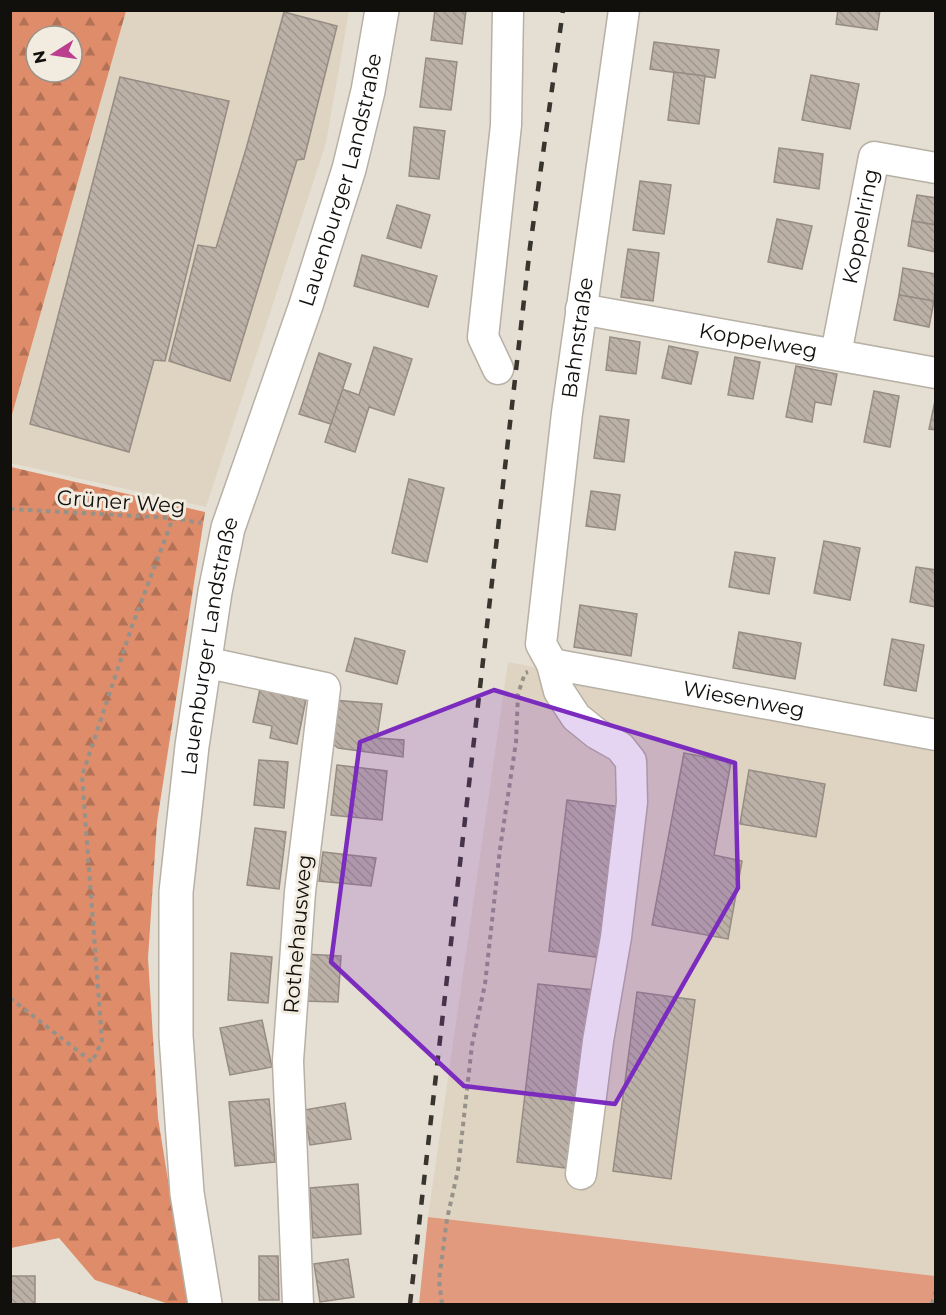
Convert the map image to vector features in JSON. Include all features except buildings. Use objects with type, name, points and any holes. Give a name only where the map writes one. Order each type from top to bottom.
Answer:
[{"type":"main road","name":"Lauenburger Landstraße","points":[[205,1305],[187,1193],[180,1115],[174,959],[176,892],[182,826],[204,662],[228,528],[306,305],[349,170],[368,91],[382,10]]},
{"type":"street","points":[[498,369],[483,337],[506,125],[508,10]]},
{"type":"street","name":"Bahnstraße","points":[[581,1174],[598,1041],[616,937],[633,802],[632,761],[620,747],[597,734],[576,717],[559,691],[552,664],[542,644],[581,309],[624,10]]},
{"type":"street","name":"Koppelring","points":[[836,354],[874,158],[936,168]]},
{"type":"street","name":"Koppelweg","points":[[581,309],[936,373]]},
{"type":"street","name":"Rothehausweg","points":[[204,662],[325,688],[300,892],[288,1061],[298,1305]]},
{"type":"street","name":"Wiesenweg","points":[[552,664],[936,735]]},
{"type":"path","name":"Grüner Weg","points":[[10,509],[173,518],[228,528]]},
{"type":"path","points":[[10,998],[92,1062],[102,1041],[81,776],[132,626],[173,518]]},
{"type":"path","points":[[442,1305],[439,1280],[447,1219],[458,1170],[472,1045],[485,984],[500,849],[516,742],[518,694],[525,673],[552,664]]},
{"type":"path","points":[[933,1305],[936,1290]]},
{"type":"highlighted area","points":[[494,690],[735,763],[738,888],[615,1104],[464,1086],[331,962],[360,742]]},
{"type":"shaded area","points":[[47,11],[349,11],[326,143],[206,507],[11,463],[11,383],[70,84],[84,84],[84,24],[60,24]]},
{"type":"shaded area","points":[[508,662],[935,747],[935,1276],[428,1217]]},
{"type":"shaded area","points":[[428,1217],[935,1276],[935,1304],[419,1304]]},
{"type":"green space","points":[[10,11],[126,11],[11,418]]},
{"type":"green space","points":[[11,467],[205,512],[157,822],[148,958],[158,1118],[188,1304],[169,1304],[95,1280],[59,1238],[11,1248]]},
{"type":"railway","points":[[410,1304],[530,247],[563,10]]}]
